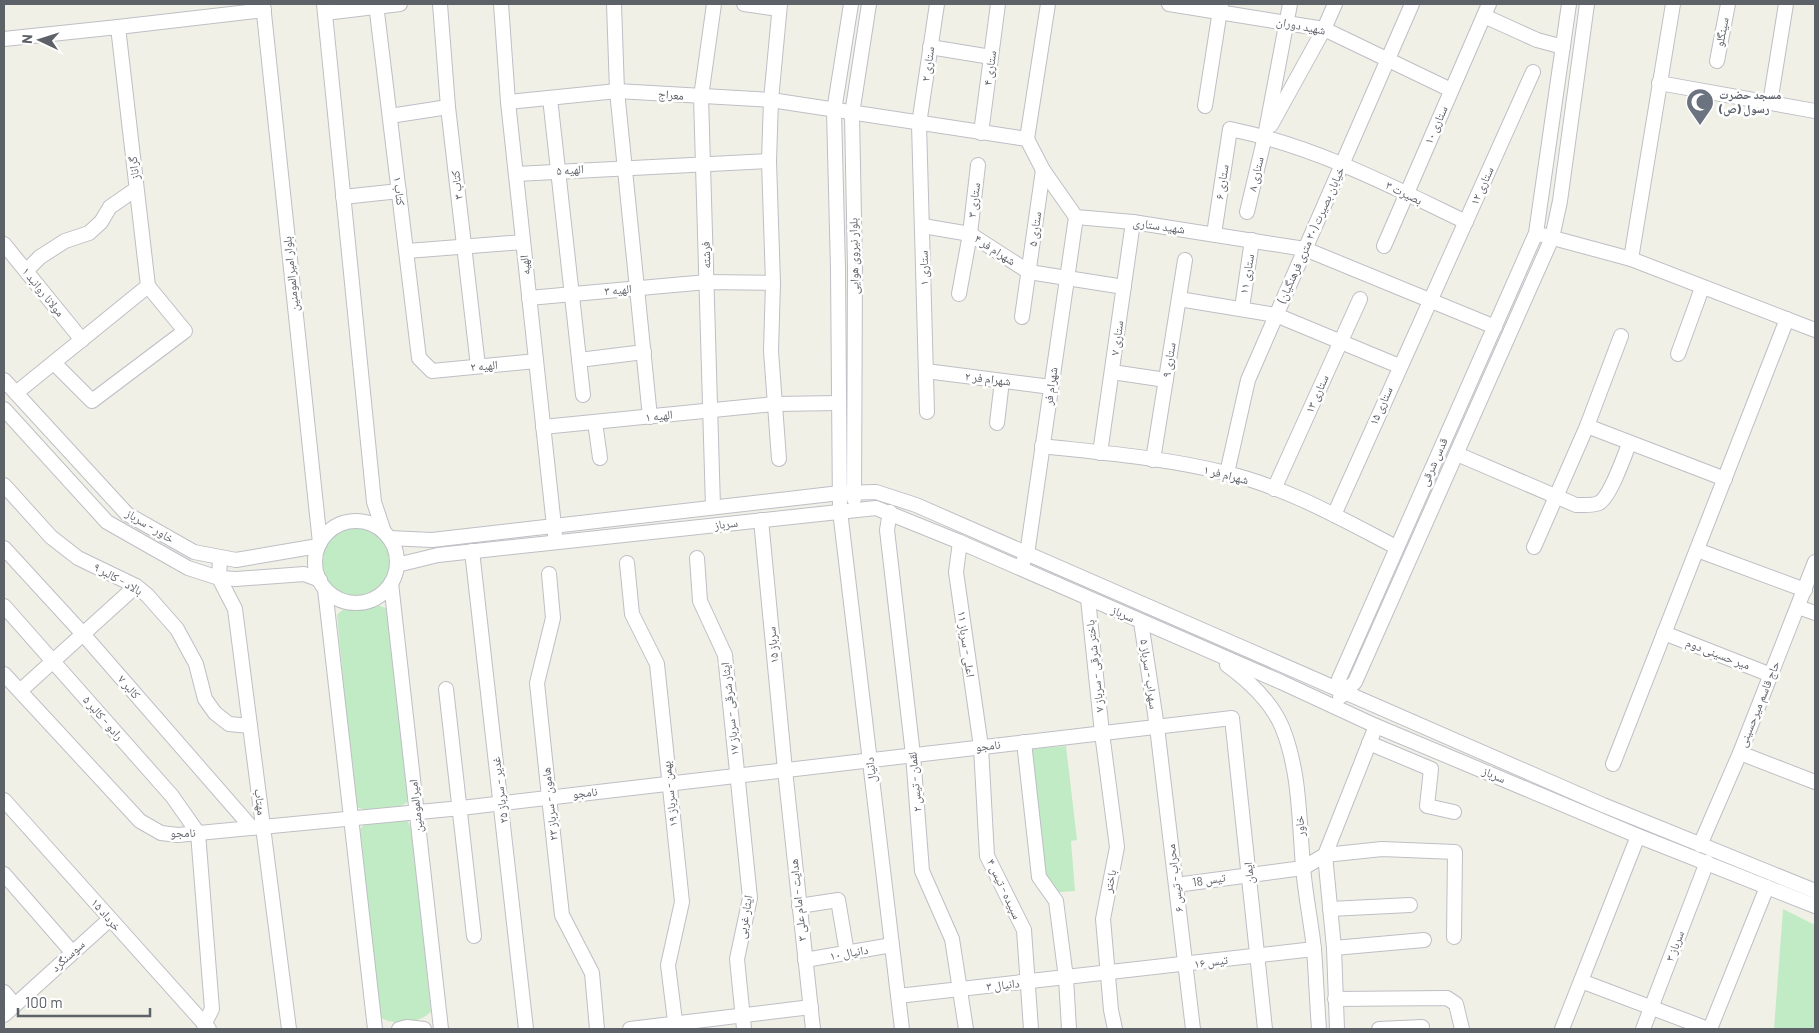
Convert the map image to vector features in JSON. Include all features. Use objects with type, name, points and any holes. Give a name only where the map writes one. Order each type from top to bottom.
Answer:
[{"type":"street","points":[[322,584],[335,598],[361,603],[373,600],[383,593],[391,583],[397,565],[397,555],[374,502],[324,9],[400,4]]},
{"type":"street","name":"کتاب ۳","points":[[440,4],[448,107],[478,366]]},
{"type":"street","name":"الهیه","points":[[501,4],[508,102],[556,543]]},
{"type":"street","points":[[614,4],[617,91],[650,417]]},
{"type":"street","name":"فرشته","points":[[713,507],[701,97],[714,4]]},
{"type":"street","points":[[744,4],[780,6],[771,100],[769,161],[773,283],[771,351],[779,458]]},
{"type":"street","name":"بلوار نیروی هوایی","points":[[851,4],[834,111],[839,403],[847,492],[855,510]]},
{"type":"street","name":"بلوار نیروی هوایی","points":[[847,492],[855,268],[852,114],[869,4]]},
{"type":"street","name":"ستاری ۲","points":[[919,124],[937,4]]},
{"type":"street","name":"ستاری ۴","points":[[981,133],[998,4]]},
{"type":"street","points":[[1048,4],[1027,139],[1043,170],[1076,217]]},
{"type":"street","name":"شهید دوران","points":[[1173,4],[1221,8],[1286,23],[1324,29],[1451,90]]},
{"type":"street","points":[[1265,136],[1290,4]]},
{"type":"street","points":[[1265,136],[1324,29],[1335,4]]},
{"type":"street","name":"خیابان بصیرت (۲۰ متری فرهنگیان)","points":[[1227,473],[1248,380],[1412,4]]},
{"type":"street","name":"قدس شرقی","points":[[1343,692],[1339,679],[1536,233],[1562,47],[1570,4]]},
{"type":"street","points":[[1334,706],[1343,692],[1355,682],[1552,238],[1560,202],[1587,4]]},
{"type":"street","points":[[1631,260],[1673,4]]},
{"type":"street","name":"سینگلو","points":[[1717,61],[1728,4]]},
{"type":"street","points":[[1770,103],[1786,4]]},
{"type":"street","name":"کتاب ۱","points":[[376,5],[419,358],[432,371]]},
{"type":"street","points":[[4,39],[118,26],[199,10],[263,7]]},
{"type":"street","name":"بلوار امیرالمومنین","points":[[263,7],[319,545]]},
{"type":"street","points":[[1205,106],[1221,8]]},
{"type":"street","points":[[1487,10],[1537,40],[1562,47]]},
{"type":"street","name":"ستاری ۱۰","points":[[1384,246],[1487,10]]},
{"type":"street","name":"گراناز","points":[[118,26],[148,286]]},
{"type":"street","points":[[930,47],[991,57]]},
{"type":"street","name":"ستاری ۱۲","points":[[1431,299],[1533,72]]},
{"type":"street","points":[[1659,83],[1815,111]]},
{"type":"street","name":"معراج","points":[[508,102],[617,91],[771,100],[852,114]]},
{"type":"street","points":[[550,98],[583,395]]},
{"type":"street","points":[[390,116],[448,107]]},
{"type":"street","points":[[852,114],[1027,139]]},
{"type":"street","name":"ستاری ۱","points":[[919,124],[927,412]]},
{"type":"street","name":"بصیرت ۳","points":[[1230,129],[1265,136],[1343,163],[1466,222]]},
{"type":"street","name":"ستاری ۶","points":[[1214,234],[1230,129]]},
{"type":"street","name":"ستاری ۸","points":[[1247,212],[1265,136]]},
{"type":"street","name":"الهیه ۵","points":[[516,174],[624,166],[769,161]]},
{"type":"street","name":"ستاری ۳","points":[[959,294],[970,234],[978,165]]},
{"type":"street","name":"ستاری ۵","points":[[1022,318],[1043,170]]},
{"type":"street","points":[[26,271],[40,257],[65,240],[89,233],[102,222],[110,207],[136,189]]},
{"type":"street","points":[[343,197],[399,191]]},
{"type":"street","name":"شهید ستاری","points":[[1076,217],[1133,222],[1305,249],[1431,299],[1495,327]]},
{"type":"street","name":"شهرام فر","points":[[1019,568],[1026,554],[1076,217]]},
{"type":"street","name":"ستاری ۷","points":[[1100,452],[1133,222]]},
{"type":"street","name":"شهرام فر ۴","points":[[922,226],[970,234],[1029,272],[1124,288]]},
{"type":"street","points":[[1536,233],[1631,260],[1815,330]]},
{"type":"street","name":"ستاری ۱۱","points":[[1242,308],[1252,240]]},
{"type":"street","points":[[407,251],[523,242]]},
{"type":"street","name":"مولانا روانبد ۱","points":[[4,244],[82,340]]},
{"type":"street","name":"ستاری ۹","points":[[1153,460],[1185,260]]},
{"type":"street","points":[[838,269],[855,268]]},
{"type":"street","name":"الهیه ۳","points":[[529,298],[707,282],[773,283]]},
{"type":"street","points":[[16,393],[54,362],[82,340],[148,286],[185,332],[92,401],[54,362]]},
{"type":"street","points":[[1678,354],[1702,288]]},
{"type":"street","points":[[1179,299],[1276,315],[1399,366]]},
{"type":"street","name":"ستاری ۱۳","points":[[1274,489],[1360,299]]},
{"type":"street","name":"ستاری ۱۵","points":[[1334,514],[1399,366],[1431,299]]},
{"type":"street","points":[[1613,764],[1787,319]]},
{"type":"street","points":[[1534,547],[1587,426],[1621,336]]},
{"type":"street","points":[[580,360],[644,352]]},
{"type":"street","name":"الهیه ۲","points":[[432,371],[536,361]]},
{"type":"street","points":[[1478,365],[1492,372]]},
{"type":"street","name":"شهرام فر ۲","points":[[926,371],[1051,387]]},
{"type":"street","points":[[1112,372],[1166,380]]},
{"type":"street","name":"خاور - سرباز","points":[[4,380],[127,514],[194,552],[220,559],[236,560],[319,545]]},
{"type":"street","points":[[997,423],[1002,381]]},
{"type":"street","name":"الهیه ۱","points":[[543,427],[774,404],[839,403]]},
{"type":"street","name":"خاور - سرباز","points":[[4,409],[107,522],[188,568],[219,578],[236,579],[304,574],[322,584]]},
{"type":"street","points":[[595,422],[600,458]]},
{"type":"street","points":[[1587,426],[1629,444],[1724,479]]},
{"type":"street","points":[[1457,454],[1576,505],[1600,502],[1607,495],[1629,444]]},
{"type":"street","name":"شهرام فر ۱","points":[[1042,446],[1100,452],[1227,473],[1274,489],[1334,514],[1396,547]]},
{"type":"street","name":"بالاد - کالبر ۹","points":[[4,485],[51,537],[64,548],[78,558],[136,586],[147,595],[177,629],[196,664],[205,699],[215,712],[229,724],[250,726]]},
{"type":"street","name":"سرباز","points":[[387,535],[432,540],[847,492],[876,492],[897,497],[1603,805],[1815,891]]},
{"type":"street","name":"دانیال","points":[[847,492],[840,511],[902,1029]]},
{"type":"street","name":"سرباز","points":[[397,565],[438,555],[876,508],[890,512],[960,542],[1281,682],[1376,726],[1638,836],[1815,906]]},
{"type":"street","name":"لقمان - تیس ۲","points":[[890,512],[887,530],[913,755],[922,871],[952,939],[966,1029]]},
{"type":"street","name":"سرباز ۱۵","points":[[761,520],[785,770]]},
{"type":"street","points":[[375,1029],[322,584],[315,563],[319,545],[332,529],[349,522],[362,521],[374,525],[387,535]]},
{"type":"street","name":"اعلی - سرباز ۱۱","points":[[960,542],[956,572],[981,747]]},
{"type":"street","name":"کالبر ۷","points":[[4,548],[257,827]]},
{"type":"street","points":[[1697,550],[1804,590]]},
{"type":"street","name":"غدیر - سرباز ۲۵","points":[[472,551],[502,803],[526,1029]]},
{"type":"street","name":"ایثار شرقی - سرباز ۱۷","points":[[696,558],[700,601],[725,655],[737,775]]},
{"type":"street","points":[[219,578],[220,559]]},
{"type":"street","name":"حاج قاسم میرحسینی","points":[[1700,845],[1740,754],[1815,562]]},
{"type":"street","name":"بهمن - سرباز ۱۹","points":[[627,563],[632,614],[657,664],[682,902],[668,965],[675,1027]]},
{"type":"street","name":"هامون - سرباز ۲۳","points":[[549,574],[553,618],[538,682],[549,797],[562,915],[592,973],[598,1029]]},
{"type":"street","name":"مهتاب","points":[[219,578],[235,609],[250,726],[257,827],[289,1029]]},
{"type":"street","name":"امیرالمومنین","points":[[391,583],[441,1029]]},
{"type":"street","points":[[20,691],[136,586]]},
{"type":"street","name":"باختر شرقی - سرباز ۷","points":[[1088,599],[1102,733]]},
{"type":"street","name":"رادو - کالبر ۵","points":[[4,606],[172,796],[198,833]]},
{"type":"street","points":[[1798,606],[1815,613]]},
{"type":"street","name":"سهراب - سرباز ۵","points":[[1141,622],[1156,726]]},
{"type":"street","name":"میر حسینی دوم","points":[[1664,633],[1771,675]]},
{"type":"street","name":"خاور","points":[[1211,653],[1254,686],[1282,727],[1294,774],[1303,868],[1314,949],[1318,1029]]},
{"type":"street","name":"نامجو","points":[[4,674],[140,821],[161,833],[178,836],[417,813],[1232,718]]},
{"type":"street","points":[[1266,703],[1264,692],[1267,683],[1281,682]]},
{"type":"street","points":[[446,689],[461,808],[474,936]]},
{"type":"street","name":"ایمان","points":[[1232,718],[1265,1029]]},
{"type":"street","name":"محراب - تیس ۶","points":[[1156,726],[1193,1029]]},
{"type":"street","points":[[1337,1029],[1334,948],[1325,855],[1376,726]]},
{"type":"street","name":"باختر","points":[[1102,733],[1117,847],[1102,919],[1111,1010],[1115,1029]]},
{"type":"street","points":[[1024,742],[1039,877],[1056,902],[1066,978],[1069,1029]]},
{"type":"street","points":[[1369,743],[1431,769],[1427,806],[1454,812]]},
{"type":"street","name":"سپیده - تیس ۴","points":[[981,747],[987,856],[1024,930],[1031,1029]]},
{"type":"street","points":[[1740,754],[1815,782]]},
{"type":"street","name":"هدایت - امام علی ۳","points":[[785,770],[813,1029]]},
{"type":"street","name":"ایثار غربی","points":[[737,775],[750,898],[737,958],[744,1022]]},
{"type":"street","name":"۱۵ خرداد","points":[[4,800],[207,1027]]},
{"type":"street","points":[[1596,818],[1603,805]]},
{"type":"street","points":[[198,833],[212,1009],[207,1027]]},
{"type":"street","points":[[1562,1029],[1638,836]]},
{"type":"street","points":[[1303,868],[1325,855],[1382,848],[1455,852],[1454,937]]},
{"type":"street","name":"سرباز ۳","points":[[1643,1029],[1707,862]]},
{"type":"street","name":"تیس 18","points":[[1176,885],[1303,868]]},
{"type":"street","points":[[4,874],[72,952]]},
{"type":"street","points":[[1786,895],[1792,882]]},
{"type":"street","points":[[1581,982],[1709,1029],[1767,887]]},
{"type":"street","points":[[799,906],[838,900],[847,953]]},
{"type":"street","points":[[1330,909],[1410,905]]},
{"type":"street","name":"سوسنگرد","points":[[4,1015],[72,952],[110,920]]},
{"type":"street","points":[[1334,948],[1424,940]]},
{"type":"street","name":"دانیال ۱۰","points":[[806,960],[892,945]]},
{"type":"street","name":"تیس ۱۶","points":[[1108,974],[1314,949]]},
{"type":"street","name":"دانیال ۳","points":[[898,996],[1108,974]]},
{"type":"street","points":[[4,992],[15,1005]]},
{"type":"street","points":[[1335,999],[1447,998],[1456,1004],[1462,1029]]},
{"type":"street","points":[[630,1029],[744,1022],[811,1007]]},
{"type":"street","points":[[399,1029],[407,1027],[424,1029]]},
{"type":"street","points":[[1379,1029],[1422,1027]]},
{"type":"green space","points":[[356,525],[370,528],[382,535],[389,547],[392,561],[389,575],[382,587],[370,594],[356,597],[342,594],[330,587],[323,575],[320,561],[323,547],[330,535],[342,528]]},
{"type":"green space","points":[[378,605],[388,609],[409,800],[405,804],[392,809],[368,810],[357,807],[354,797],[337,615],[342,610]]},
{"type":"green space","points":[[1066,746],[1077,840],[1071,841],[1075,891],[1046,893],[1029,749]]},
{"type":"green space","points":[[401,819],[407,820],[412,830],[431,1011],[414,1021],[391,1022],[380,1017],[378,1011],[360,829],[365,824]]},
{"type":"green space","points":[[1783,909],[1815,925],[1815,1029],[1774,1029]]},
{"type":"place","name":"مسجد حضرت رسول (ص)","points":[[1700,126]]}]
